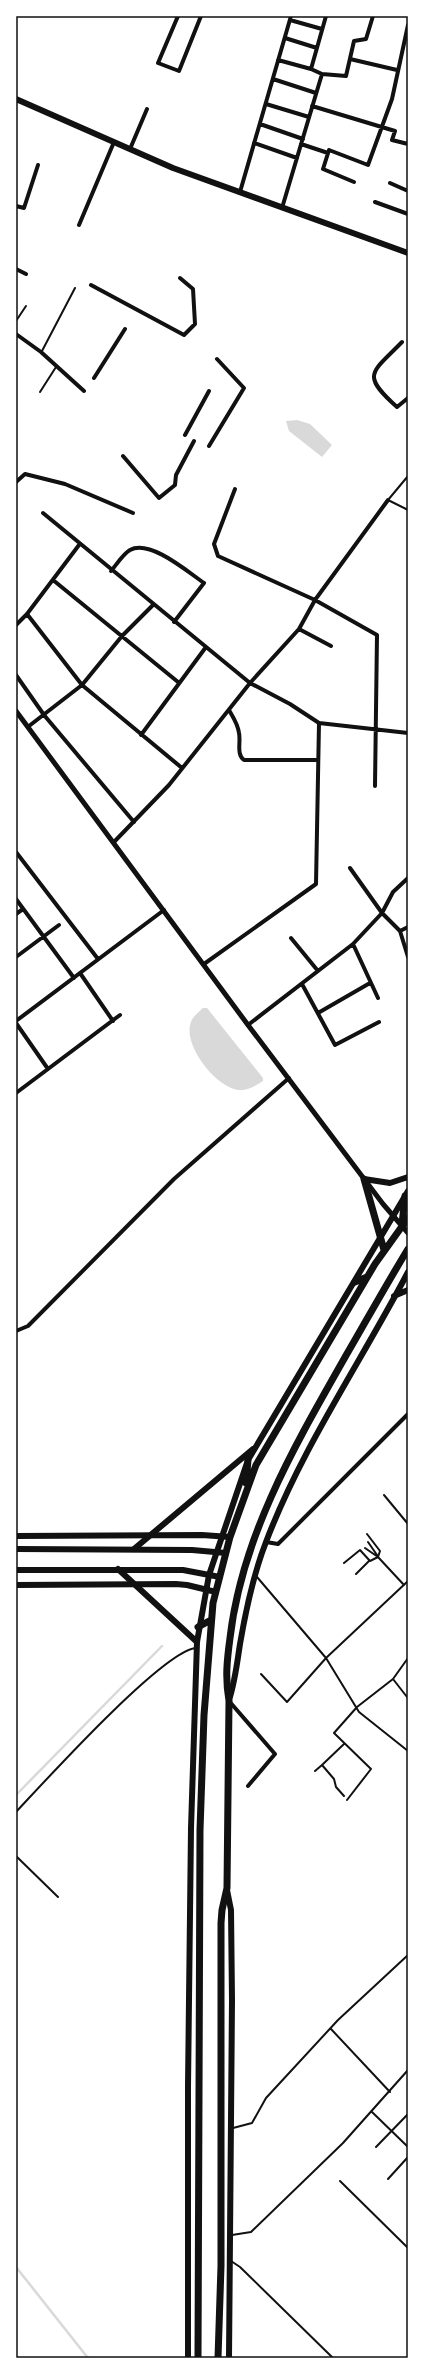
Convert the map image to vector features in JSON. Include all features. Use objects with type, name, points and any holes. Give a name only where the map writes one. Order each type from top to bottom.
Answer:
[{"type":"highway","points":[[364,1179],[384,1250]]},
{"type":"highway","points":[[402,1226],[406,1193]]},
{"type":"highway","points":[[198,2358],[200,1830],[204,1707],[216,1592],[230,1537],[256,1465],[367,1276],[408,1218]]},
{"type":"highway","points":[[218,2358],[221,2266],[221,1923],[222,1910],[227,1888],[229,1701],[226,1680],[232,1621],[239,1585],[257,1528],[279,1477],[316,1407],[408,1249]]},
{"type":"highway","points":[[355,1282],[367,1276]]},
{"type":"highway","points":[[245,1493],[248,1460]]},
{"type":"highway","points":[[198,1627],[212,1620]]},
{"type":"main road","points":[[16,99],[173,168],[408,253]]},
{"type":"main road","points":[[364,1179],[390,1183],[408,1177]]},
{"type":"main road","points":[[188,2358],[188,2086],[191,1828],[198,1627],[205,1589],[221,1537],[248,1460],[355,1282],[406,1193]]},
{"type":"main road","points":[[229,1701],[236,1681],[244,1624],[255,1574],[266,1542],[306,1455],[408,1272]]},
{"type":"main road","points":[[394,1296],[408,1290]]},
{"type":"main road","points":[[134,1549],[256,1447]]},
{"type":"main road","points":[[16,1536],[230,1537]]},
{"type":"main road","points":[[16,1549],[134,1549],[226,1553]]},
{"type":"main road","points":[[118,1569],[197,1645]]},
{"type":"main road","points":[[16,1570],[183,1570],[220,1577]]},
{"type":"main road","points":[[16,1584],[187,1584],[216,1592]]},
{"type":"main road","points":[[227,1888],[231,1910],[232,2000],[229,2128],[231,2235],[229,2358]]},
{"type":"street","points":[[178,16],[158,63],[179,71],[202,16]]},
{"type":"street","points":[[311,69],[326,16]]},
{"type":"street","points":[[278,60],[311,69],[322,74],[346,76],[354,41],[366,39],[373,16]]},
{"type":"street","points":[[240,192],[291,18],[322,29]]},
{"type":"street","points":[[354,182],[323,170],[329,150],[368,165],[392,99],[397,70],[408,25]]},
{"type":"street","points":[[285,38],[317,48]]},
{"type":"street","points":[[350,59],[397,70]]},
{"type":"street","points":[[282,208],[322,74]]},
{"type":"street","points":[[273,79],[316,93]]},
{"type":"street","points":[[266,104],[309,117]]},
{"type":"street","points":[[312,106],[383,126],[395,131],[392,140],[408,144]]},
{"type":"street","points":[[130,149],[147,109]]},
{"type":"street","points":[[260,124],[303,139]]},
{"type":"street","points":[[79,225],[114,142]]},
{"type":"street","points":[[254,143],[297,158]]},
{"type":"street","points":[[301,144],[328,153]]},
{"type":"street","points":[[16,206],[24,208],[38,165]]},
{"type":"street","points":[[390,184],[408,191]]},
{"type":"street","points":[[375,202],[408,214]]},
{"type":"street","points":[[16,269],[26,274]]},
{"type":"street","points":[[91,285],[184,335],[195,324],[195,308],[193,289],[180,278]]},
{"type":"street","points":[[94,378],[124,329]]},
{"type":"street","points":[[16,334],[41,352],[84,391]]},
{"type":"street","points":[[402,342],[375,370],[374,379],[377,389],[397,407],[408,398]]},
{"type":"street","points":[[209,446],[244,388],[217,359]]},
{"type":"street","points":[[185,435],[209,390]]},
{"type":"street","points":[[123,456],[159,498],[175,485],[176,475],[194,441]]},
{"type":"street","points":[[16,482],[25,474],[65,484],[133,513]]},
{"type":"street","points":[[236,489],[214,544],[218,556],[315,600],[376,635],[375,786]]},
{"type":"street","points":[[114,842],[182,768],[250,683],[299,629],[315,600],[388,500]]},
{"type":"street","points":[[43,513],[79,545],[250,683],[290,704],[319,723],[375,728],[408,733]]},
{"type":"street","points":[[16,625],[27,614],[79,545]]},
{"type":"street","points":[[111,571],[130,550],[139,547],[156,551],[204,583],[174,622]]},
{"type":"street","points":[[53,580],[178,682]]},
{"type":"street","points":[[29,726],[82,685],[122,636],[153,605]]},
{"type":"street","points":[[27,614],[82,685],[182,768]]},
{"type":"street","points":[[299,629],[331,646]]},
{"type":"street","points":[[142,735],[178,682],[206,647]]},
{"type":"street","points":[[16,675],[44,715],[134,822]]},
{"type":"street","points":[[16,710],[248,1025],[364,1179],[408,1233]]},
{"type":"street","points":[[229,710],[237,724],[240,753],[244,760],[318,760]]},
{"type":"street","points":[[204,964],[316,884],[319,723]]},
{"type":"street","points":[[16,852],[98,959]]},
{"type":"street","points":[[350,868],[382,913],[400,932],[408,957]]},
{"type":"street","points":[[248,1025],[354,944],[382,913],[394,892],[408,878]]},
{"type":"street","points":[[16,899],[74,978]]},
{"type":"street","points":[[16,914],[23,909]]},
{"type":"street","points":[[48,1069],[16,1022],[164,910]]},
{"type":"street","points":[[16,957],[59,925]]},
{"type":"street","points":[[400,932],[408,927]]},
{"type":"street","points":[[291,938],[318,971]]},
{"type":"street","points":[[354,944],[370,983],[378,998]]},
{"type":"street","points":[[80,973],[113,1021]]},
{"type":"street","points":[[318,1013],[370,983]]},
{"type":"street","points":[[302,984],[335,1045],[379,1022]]},
{"type":"street","points":[[16,1093],[120,1015]]},
{"type":"street","points":[[16,1331],[28,1326],[174,1178],[289,1078]]},
{"type":"street","points":[[266,1542],[278,1544],[408,1414]]},
{"type":"street","points":[[229,1701],[275,1754],[248,1786]]},
{"type":"lane","points":[[41,352],[75,288]]},
{"type":"lane","points":[[16,321],[26,306]]},
{"type":"lane","points":[[40,392],[57,366]]},
{"type":"lane","points":[[408,476],[388,500],[408,510]]},
{"type":"lane","points":[[384,1494],[408,1524]]},
{"type":"lane","points":[[356,1574],[378,1556],[380,1552],[367,1534]]},
{"type":"lane","points":[[368,1542],[378,1556],[404,1584]]},
{"type":"lane","points":[[365,1548],[378,1556]]},
{"type":"lane","points":[[344,1563],[360,1550],[370,1561]]},
{"type":"lane","points":[[255,1574],[326,1658],[357,1707],[368,1720],[408,1751]]},
{"type":"lane","points":[[261,1674],[287,1702],[326,1658],[408,1581]]},
{"type":"lane","points":[[16,1812],[146,1680],[186,1649],[197,1645]]},
{"type":"lane","points":[[347,1800],[372,1769],[334,1733],[357,1707],[393,1679],[408,1658]]},
{"type":"lane","points":[[393,1679],[407,1696]]},
{"type":"lane","points":[[315,1771],[344,1744]]},
{"type":"lane","points":[[322,1765],[334,1779],[336,1787],[344,1796]]},
{"type":"lane","points":[[16,1856],[58,1897]]},
{"type":"lane","points":[[229,2128],[243,2127],[252,2123],[266,2098],[331,2028],[408,1954]]},
{"type":"lane","points":[[331,2028],[390,2092]]},
{"type":"lane","points":[[231,2235],[251,2232],[343,2143],[408,2070]]},
{"type":"lane","points":[[372,2112],[408,2148]]},
{"type":"lane","points":[[376,2147],[408,2114]]},
{"type":"lane","points":[[388,2179],[408,2157]]},
{"type":"lane","points":[[340,2181],[408,2248]]},
{"type":"lane","points":[[231,2261],[240,2267],[333,2358]]},
{"type":"shaded area","points":[[297,420],[310,424],[332,445],[322,457],[289,431],[286,421]]},
{"type":"shaded area","points":[[203,1008],[207,1008],[263,1078],[263,1081],[248,1089],[238,1090],[229,1087],[220,1081],[202,1063],[191,1041],[189,1031],[192,1020]]},
{"type":"waterway","points":[[16,1795],[162,1646]]},
{"type":"waterway","points":[[16,2267],[88,2358]]}]
